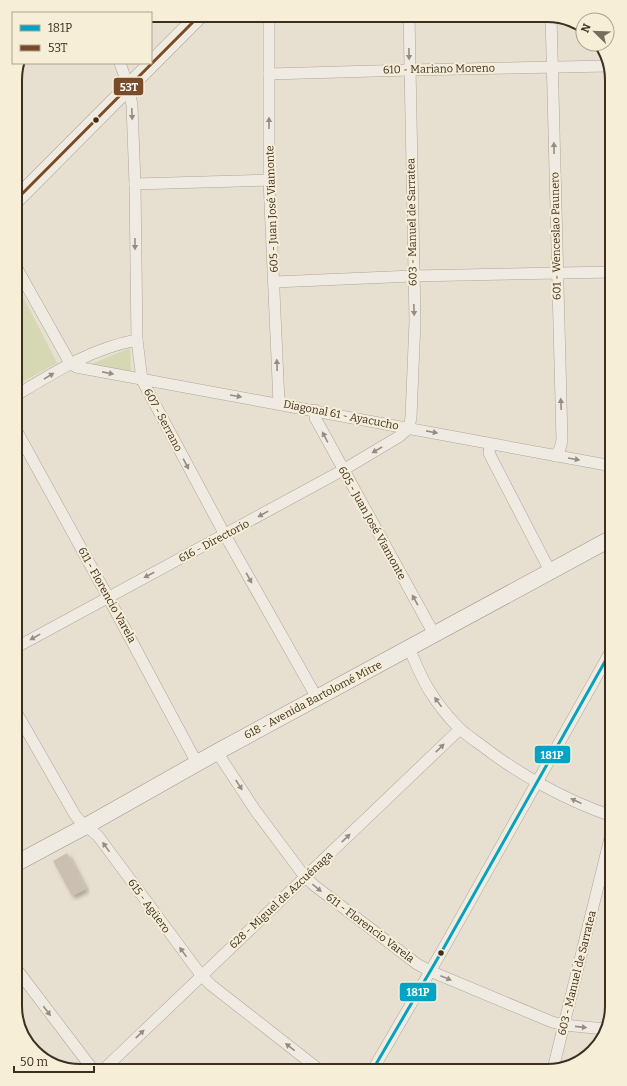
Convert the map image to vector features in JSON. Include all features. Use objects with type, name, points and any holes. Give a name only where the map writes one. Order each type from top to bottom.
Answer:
[{"type":"main road","points":[[152,62],[193,22]]},
{"type":"main road","points":[[22,194],[150,64]]},
{"type":"main road","name":"618 - Avenida Bartolomé Mitre","points":[[22,860],[217,752],[605,542]]},
{"type":"street","name":"605 - Juan José Viamonte","points":[[269,22],[269,180],[279,404]]},
{"type":"street","name":"603 - Manuel de Sarratea","points":[[409,22],[415,321],[411,417],[409,428]]},
{"type":"street","name":"601 - Wenceslao Paunero","points":[[551,22],[562,440],[560,449],[555,456]]},
{"type":"street","name":"607 - Serrano","points":[[120,64],[128,86],[132,105],[135,184],[137,340],[142,380],[225,535],[316,698]]},
{"type":"street","name":"610 - Mariano Moreno","points":[[269,74],[603,66]]},
{"type":"street","points":[[135,184],[269,180]]},
{"type":"street","points":[[274,282],[413,276],[605,272]]},
{"type":"street","points":[[22,277],[70,363]]},
{"type":"street","points":[[22,392],[70,363],[124,342],[137,340]]},
{"type":"street","name":"Diagonal 61 - Ayacucho","points":[[70,363],[76,367],[142,380],[314,410],[605,465]]},
{"type":"street","name":"605 - Juan José Viamonte","points":[[314,410],[315,418],[434,634]]},
{"type":"street","name":"616 - Directorio","points":[[22,644],[343,470],[400,436],[409,428]]},
{"type":"street","name":"611 - Florencio Varela","points":[[22,441],[198,763]]},
{"type":"street","points":[[490,444],[489,453],[550,571]]},
{"type":"street","points":[[409,648],[428,689],[460,729],[500,760],[537,782],[605,813]]},
{"type":"street","points":[[376,1064],[605,661]]},
{"type":"street","name":"615 - Agüero","points":[[22,722],[70,807],[80,821],[98,836],[201,975],[211,985],[311,1064]]},
{"type":"street","name":"628 - Miguel de Azcuénaga","points":[[109,1064],[460,729]]},
{"type":"street","name":"611 - Florencio Varela","points":[[217,752],[255,810],[305,877],[417,964],[430,971],[552,1022],[564,1025],[601,1029]]},
{"type":"street","name":"603 - Manuel de Sarratea","points":[[555,1063],[605,858]]},
{"type":"street","points":[[22,977],[89,1064]]},
{"type":"green space","points":[[22,295],[57,363],[22,382]]},
{"type":"green space","points":[[130,348],[131,373],[89,365]]},
{"type":"building","points":[[67,853],[86,889],[72,896],[53,861]]},
{"type":"transit line","name":"53T","points":[[152,63],[193,22]]},
{"type":"transit line","name":"53T","points":[[22,194],[151,64]]},
{"type":"transit line","name":"181P","points":[[376,1064],[442,951],[605,661]]}]
